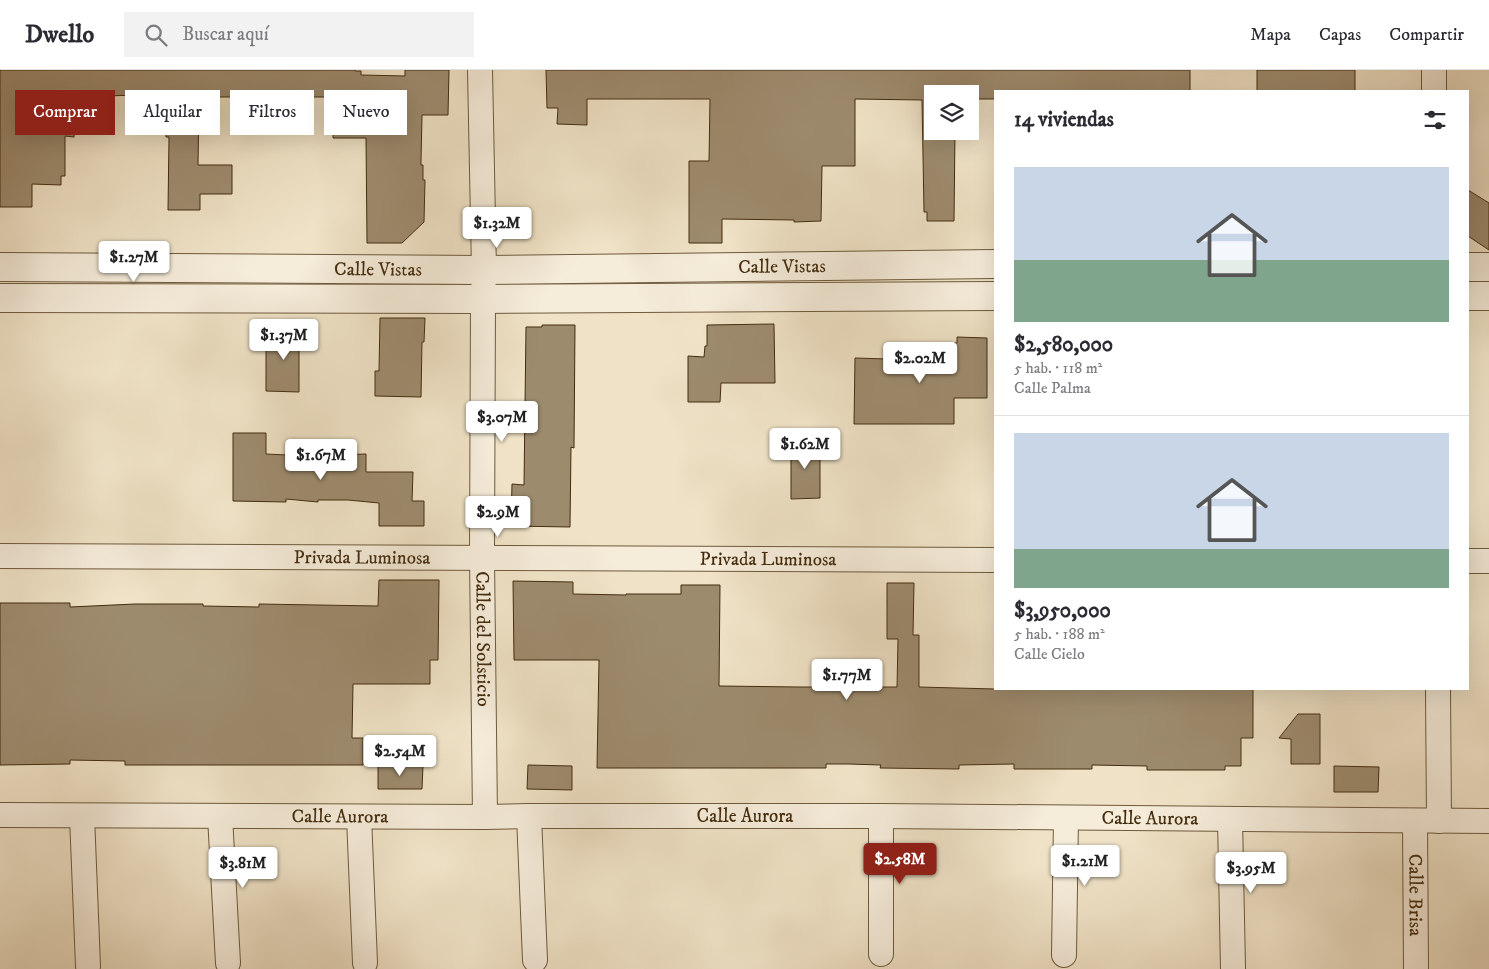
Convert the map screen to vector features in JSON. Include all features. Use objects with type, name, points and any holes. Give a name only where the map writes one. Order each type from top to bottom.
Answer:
[{"type":"street","name":"Calle del Solsticio","points":[[480,70],[484,270],[482,299],[482,557],[485,817]]},
{"type":"street","points":[[1434,70],[1434,90]]},
{"type":"street","name":"Calle Vistas","points":[[0,267],[484,270],[994,264]]},
{"type":"street","points":[[789,267],[791,296]]},
{"type":"street","points":[[1469,267],[1489,267]]},
{"type":"street","points":[[113,268],[113,298]]},
{"type":"street","name":"Calle Vistas","points":[[0,298],[482,299],[994,296]]},
{"type":"street","points":[[1469,296],[1489,296]]},
{"type":"street","name":"Privada Luminosa","points":[[0,556],[994,560]]},
{"type":"street","points":[[1469,561],[1489,561]]},
{"type":"street","points":[[1438,690],[1439,821]]},
{"type":"street","name":"Calle Aurora","points":[[0,815],[358,817],[881,816],[1489,821]]},
{"type":"street","points":[[82,816],[88,966]]},
{"type":"street","points":[[220,816],[228,964]]},
{"type":"street","points":[[529,816],[534,960]]},
{"type":"street","points":[[881,816],[881,954]]},
{"type":"street","points":[[358,817],[365,963]]},
{"type":"street","points":[[1064,955],[1066,818]]},
{"type":"street","points":[[1230,819],[1233,969]]},
{"type":"street","name":"Calle Brisa","points":[[1415,821],[1416,969]]},
{"type":"building","points":[[0,70],[355,70],[361,71],[361,75],[405,76],[405,70],[449,70],[448,115],[422,115],[421,165],[423,165],[423,180],[425,180],[424,222],[402,243],[367,243],[366,138],[333,138],[333,135],[407,135],[407,90],[324,90],[324,97],[314,97],[314,90],[230,90],[230,97],[220,97],[220,90],[125,90],[125,95],[115,96],[115,90],[15,90],[15,135],[74,135],[74,137],[65,136],[65,176],[61,176],[61,185],[32,184],[32,207],[0,207]]},
{"type":"building","points":[[546,70],[1190,70],[1190,90],[994,90],[994,99],[979,99],[979,85],[924,85],[924,140],[955,140],[954,221],[927,221],[927,212],[924,212],[922,100],[855,99],[855,166],[822,166],[821,221],[794,222],[794,220],[722,219],[722,243],[689,243],[689,161],[709,161],[710,99],[587,99],[587,125],[557,124],[558,108],[547,108]]},
{"type":"building","points":[[1257,70],[1355,70],[1355,90],[1257,90]]},
{"type":"building","points":[[166,135],[198,135],[198,165],[232,165],[232,194],[200,194],[200,210],[168,210],[169,137],[166,137]]},
{"type":"building","points":[[1469,191],[1489,203],[1489,250],[1469,237]]},
{"type":"building","points":[[380,318],[425,318],[424,342],[422,342],[421,397],[375,396],[375,371],[379,371]]},
{"type":"building","points":[[774,324],[775,383],[721,383],[720,402],[688,402],[688,356],[704,357],[705,346],[707,346],[707,325]]},
{"type":"building","points":[[276,325],[299,325],[299,392],[266,391],[266,349],[272,349],[273,342],[276,342]]},
{"type":"building","points":[[542,325],[575,325],[574,448],[571,447],[570,527],[511,526],[512,484],[524,485],[526,327],[542,327]]},
{"type":"building","points":[[957,337],[987,338],[987,398],[954,398],[954,424],[854,424],[855,358],[888,359],[888,356],[899,356],[900,349],[954,349]]},
{"type":"building","points":[[233,433],[266,433],[266,454],[308,456],[366,454],[366,472],[413,472],[412,501],[424,501],[424,526],[379,526],[379,503],[348,500],[318,500],[318,502],[286,499],[286,502],[233,501]]},
{"type":"building","points":[[791,440],[820,441],[820,498],[791,499]]},
{"type":"building","points":[[379,580],[439,580],[438,660],[430,660],[430,684],[353,684],[352,738],[363,738],[363,765],[125,765],[125,761],[70,760],[70,764],[0,765],[0,603],[70,603],[70,607],[135,604],[203,604],[203,606],[259,607],[259,604],[378,606]]},
{"type":"building","points":[[513,581],[573,582],[573,594],[681,594],[681,585],[720,585],[719,686],[897,687],[898,639],[887,639],[887,583],[914,583],[913,635],[919,635],[919,687],[994,690],[1253,690],[1253,738],[1241,738],[1241,766],[1225,766],[1225,770],[1147,770],[1147,766],[1092,765],[1092,769],[1014,769],[1014,764],[959,765],[959,769],[880,768],[881,765],[849,764],[826,764],[826,768],[597,768],[599,660],[514,660]]},
{"type":"building","points":[[1298,714],[1320,714],[1320,764],[1291,764],[1291,739],[1279,738]]},
{"type":"building","points":[[378,764],[423,765],[422,789],[378,789]]},
{"type":"building","points":[[528,765],[572,766],[572,790],[527,789]]},
{"type":"building","points":[[1334,766],[1379,767],[1378,792],[1334,792]]}]
